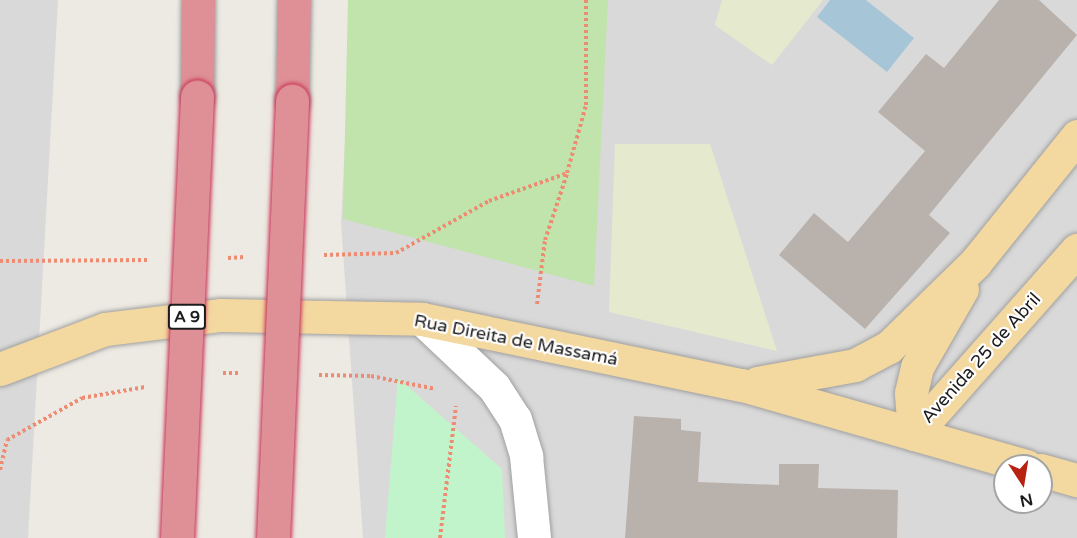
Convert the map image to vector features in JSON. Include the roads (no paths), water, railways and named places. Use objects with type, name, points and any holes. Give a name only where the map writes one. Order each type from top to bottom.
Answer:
[{"type":"highway","name":"A 9","points":[[177,538],[197,96],[198,0]]},
{"type":"highway","points":[[273,538],[292,100],[294,0]]},
{"type":"main road","name":"Avenida 25 de Abril","points":[[742,385],[817,375],[864,360],[889,347],[975,263],[1077,136]]},
{"type":"main road","name":"Avenida 25 de Abril","points":[[914,434],[1077,250]]},
{"type":"main road","name":"Avenida 25 de Abril","points":[[914,434],[911,393],[917,367],[975,263]]},
{"type":"main road","name":"Rua Direita de Massamá","points":[[0,369],[105,329],[221,315],[422,319],[742,385],[993,456]]},
{"type":"main road","points":[[1053,473],[1077,480]]},
{"type":"street","points":[[422,319],[494,387],[515,419],[526,456],[534,538]]},
{"type":"water","points":[[830,0],[866,0],[914,38],[887,72],[817,17]]}]
